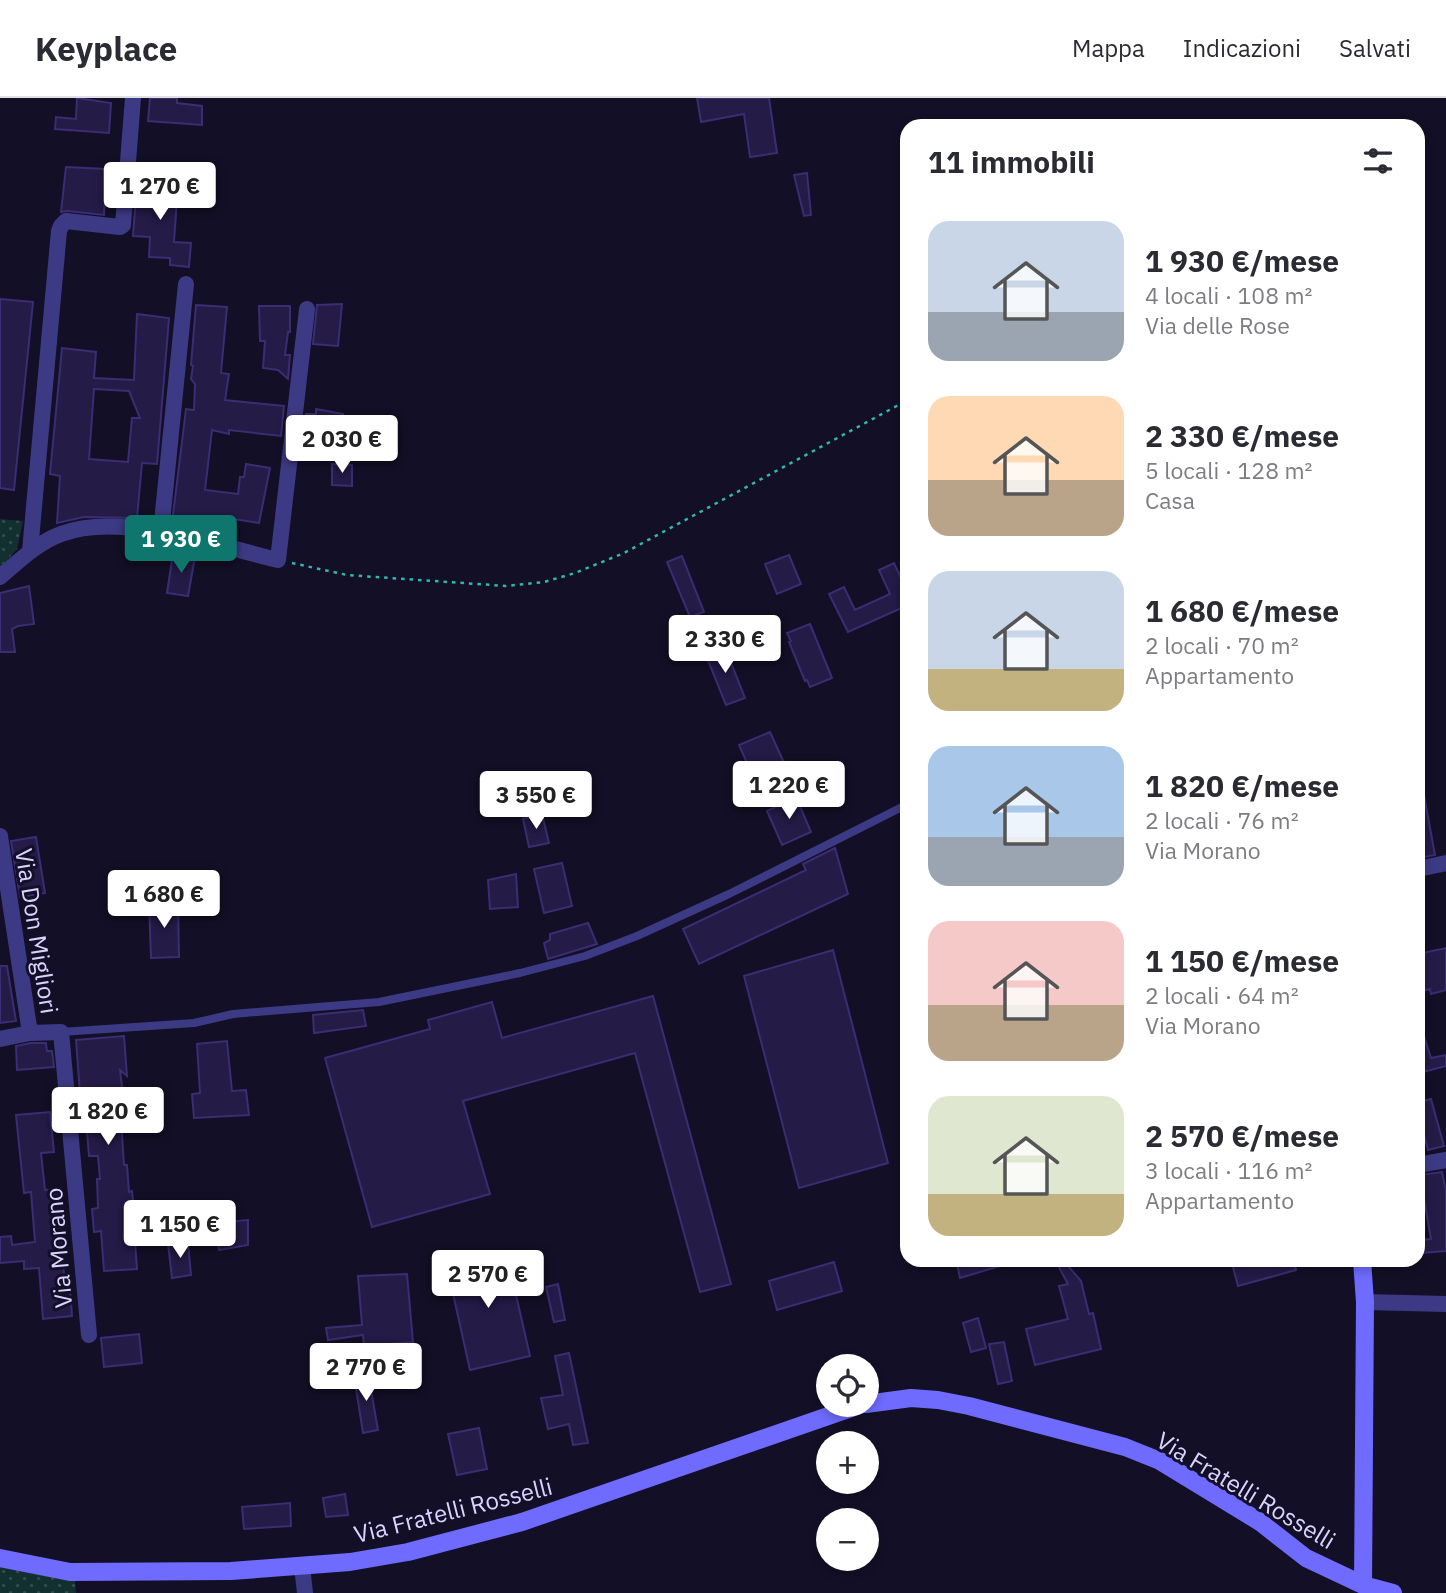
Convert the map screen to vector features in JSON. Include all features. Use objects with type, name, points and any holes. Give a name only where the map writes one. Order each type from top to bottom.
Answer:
[{"type":"main road","points":[[1362,1267],[1365,1302],[1362,1589]]},
{"type":"main road","name":"Via Fratelli Rosselli","points":[[879,1402],[911,1398],[938,1400],[1125,1447],[1160,1461],[1261,1522],[1306,1558],[1362,1589],[1393,1593]]},
{"type":"main road","name":"Via Fratelli Rosselli","points":[[0,1559],[71,1572],[231,1571],[351,1562],[408,1552],[522,1522],[825,1417]]},
{"type":"street","points":[[30,551],[59,231],[66,221],[120,227],[122,225],[133,98]]},
{"type":"street","points":[[161,532],[186,284]]},
{"type":"street","points":[[0,577],[30,551],[60,534],[88,526],[122,526],[161,532],[278,560],[307,309]]},
{"type":"street","name":"Via Don Migliori","points":[[0,836],[4,882],[30,1033]]},
{"type":"street","points":[[1425,868],[1446,863]]},
{"type":"street","points":[[0,1039],[30,1033],[61,1032]]},
{"type":"street","name":"Via Morano","points":[[61,1032],[89,1335]]},
{"type":"street","points":[[1425,1164],[1446,1160]]},
{"type":"street","points":[[1365,1302],[1446,1304]]},
{"type":"street","points":[[302,1566],[305,1593]]},
{"type":"lane","points":[[61,1032],[194,1023],[233,1014],[379,1002],[520,973],[585,956],[637,936],[729,894],[900,808]]},
{"type":"path","points":[[278,560],[347,575],[506,586],[544,582],[575,573],[624,553],[900,404]]},
{"type":"green space","points":[[0,519],[23,521],[17,549],[0,568]]},
{"type":"green space","points":[[0,1564],[75,1581],[76,1593],[0,1593]]},
{"type":"building","points":[[77,98],[111,103],[109,133],[55,129],[56,117],[76,119]]},
{"type":"building","points":[[150,98],[177,98],[177,103],[202,106],[202,125],[148,121]]},
{"type":"building","points":[[697,98],[769,98],[777,153],[750,157],[744,114],[701,122]]},
{"type":"building","points":[[66,167],[106,169],[104,215],[61,212]]},
{"type":"building","points":[[807,173],[811,215],[804,216],[794,175]]},
{"type":"building","points":[[137,182],[178,185],[174,242],[191,243],[189,267],[170,265],[170,258],[149,257],[150,237],[133,236]]},
{"type":"building","points":[[0,299],[33,302],[14,490],[0,488]]},
{"type":"building","points":[[342,304],[338,346],[313,344],[317,305]]},
{"type":"building","points":[[196,305],[227,307],[221,373],[229,374],[225,400],[284,406],[281,436],[229,430],[229,434],[212,430],[205,490],[238,494],[240,477],[244,477],[246,464],[270,468],[259,523],[214,516],[211,532],[172,523],[186,409],[194,410],[195,384],[191,379],[191,365]]},
{"type":"building","points":[[259,306],[290,306],[290,332],[285,355],[290,355],[288,379],[278,370],[263,368],[265,341],[260,341]]},
{"type":"building","points":[[137,314],[169,318],[157,464],[142,463],[137,518],[84,517],[57,523],[60,476],[50,474],[62,348],[96,352],[94,378],[134,380]],"holes":[[[94,389],[129,391],[140,418],[132,418],[128,462],[89,459]]]},
{"type":"building","points":[[316,409],[343,414],[341,427],[337,426],[336,437],[327,436],[327,440],[312,438],[315,419],[306,417],[306,414],[316,414]]},
{"type":"building","points":[[332,464],[352,465],[352,486],[332,485]]},
{"type":"building","points":[[173,553],[195,557],[188,596],[167,593]]},
{"type":"building","points":[[789,555],[801,584],[777,594],[765,564]]},
{"type":"building","points":[[682,556],[704,612],[690,617],[667,562]]},
{"type":"building","points":[[894,563],[900,576],[900,609],[848,632],[829,594],[844,587],[855,610],[890,594],[879,570]]},
{"type":"building","points":[[29,586],[34,624],[12,629],[15,652],[0,652],[0,593]]},
{"type":"building","points":[[810,624],[832,678],[810,687],[807,680],[805,681],[787,633]]},
{"type":"building","points":[[724,645],[745,698],[726,705],[705,653]]},
{"type":"building","points":[[770,732],[791,778],[759,790],[739,745]]},
{"type":"building","points":[[796,797],[811,832],[782,845],[767,811]]},
{"type":"building","points":[[1425,800],[1435,855],[1425,857]]},
{"type":"building","points":[[542,814],[549,843],[529,847],[523,819]]},
{"type":"building","points":[[36,837],[45,893],[20,897],[11,841]]},
{"type":"building","points":[[835,848],[848,894],[699,964],[683,929],[806,870],[803,864]]},
{"type":"building","points":[[562,863],[572,906],[544,913],[534,869]]},
{"type":"building","points":[[516,874],[518,907],[490,909],[488,880]]},
{"type":"building","points":[[149,902],[178,902],[179,957],[151,958]]},
{"type":"building","points":[[588,923],[597,944],[548,959],[544,943],[550,940],[550,934]]},
{"type":"building","points":[[1446,948],[1446,990],[1431,994],[1430,989],[1425,990],[1425,952]]},
{"type":"building","points":[[833,950],[888,1163],[799,1188],[744,976]]},
{"type":"building","points":[[0,966],[7,966],[16,1021],[0,1023]]},
{"type":"building","points":[[653,996],[731,1284],[700,1292],[635,1053],[463,1101],[490,1194],[372,1227],[325,1058],[430,1029],[428,1020],[492,1002],[502,1038]]},
{"type":"building","points":[[363,1010],[366,1026],[314,1033],[313,1015]]},
{"type":"building","points":[[124,1036],[127,1076],[120,1070],[124,1104],[120,1104],[124,1165],[127,1165],[136,1227],[137,1269],[104,1271],[101,1231],[94,1232],[92,1209],[98,1208],[98,1156],[89,1156],[85,1107],[81,1107],[76,1040]]},
{"type":"building","points":[[1425,1039],[1431,1058],[1446,1055],[1446,1066],[1425,1071]]},
{"type":"building","points":[[227,1041],[232,1091],[246,1090],[249,1115],[194,1118],[192,1094],[200,1093],[197,1044]]},
{"type":"building","points":[[46,1043],[47,1051],[52,1051],[54,1067],[17,1070],[16,1046]]},
{"type":"building","points":[[1431,1099],[1444,1146],[1428,1150],[1425,1139],[1425,1100]]},
{"type":"building","points":[[50,1112],[54,1152],[41,1153],[45,1190],[58,1189],[64,1275],[69,1275],[72,1316],[43,1319],[39,1268],[24,1269],[24,1261],[0,1263],[0,1237],[11,1236],[12,1245],[35,1242],[31,1192],[24,1193],[16,1115]]},
{"type":"building","points":[[1442,1172],[1446,1191],[1446,1251],[1425,1253],[1425,1240],[1431,1239],[1425,1204],[1425,1174]]},
{"type":"building","points":[[248,1220],[248,1245],[219,1250],[215,1223]]},
{"type":"building","points":[[188,1243],[191,1275],[172,1278],[168,1244]]},
{"type":"building","points":[[506,1251],[530,1356],[470,1370],[446,1262]]},
{"type":"building","points":[[834,1262],[842,1291],[777,1310],[769,1281]]},
{"type":"building","points":[[958,1267],[997,1267],[960,1278]]},
{"type":"building","points":[[1059,1267],[1069,1267],[1081,1281],[1089,1314],[1093,1313],[1101,1349],[1035,1365],[1026,1329],[1068,1319],[1059,1286],[1068,1284]]},
{"type":"building","points":[[1233,1267],[1295,1267],[1296,1270],[1238,1286]]},
{"type":"building","points":[[407,1274],[413,1342],[364,1346],[363,1335],[328,1340],[326,1328],[362,1325],[358,1276]]},
{"type":"building","points":[[558,1284],[565,1320],[554,1322],[546,1287]]},
{"type":"building","points":[[978,1318],[986,1348],[971,1352],[963,1323]]},
{"type":"building","points":[[139,1334],[142,1363],[104,1367],[101,1338]]},
{"type":"building","points":[[1004,1342],[1012,1381],[998,1384],[989,1344]]},
{"type":"building","points":[[569,1353],[588,1443],[573,1445],[569,1424],[548,1429],[541,1398],[563,1395],[555,1356]]},
{"type":"building","points":[[368,1373],[378,1430],[363,1433],[354,1376]]},
{"type":"building","points":[[479,1428],[487,1469],[457,1475],[448,1434]]},
{"type":"building","points":[[345,1494],[348,1515],[326,1517],[323,1498]]},
{"type":"building","points":[[290,1503],[291,1526],[244,1529],[242,1507]]}]
